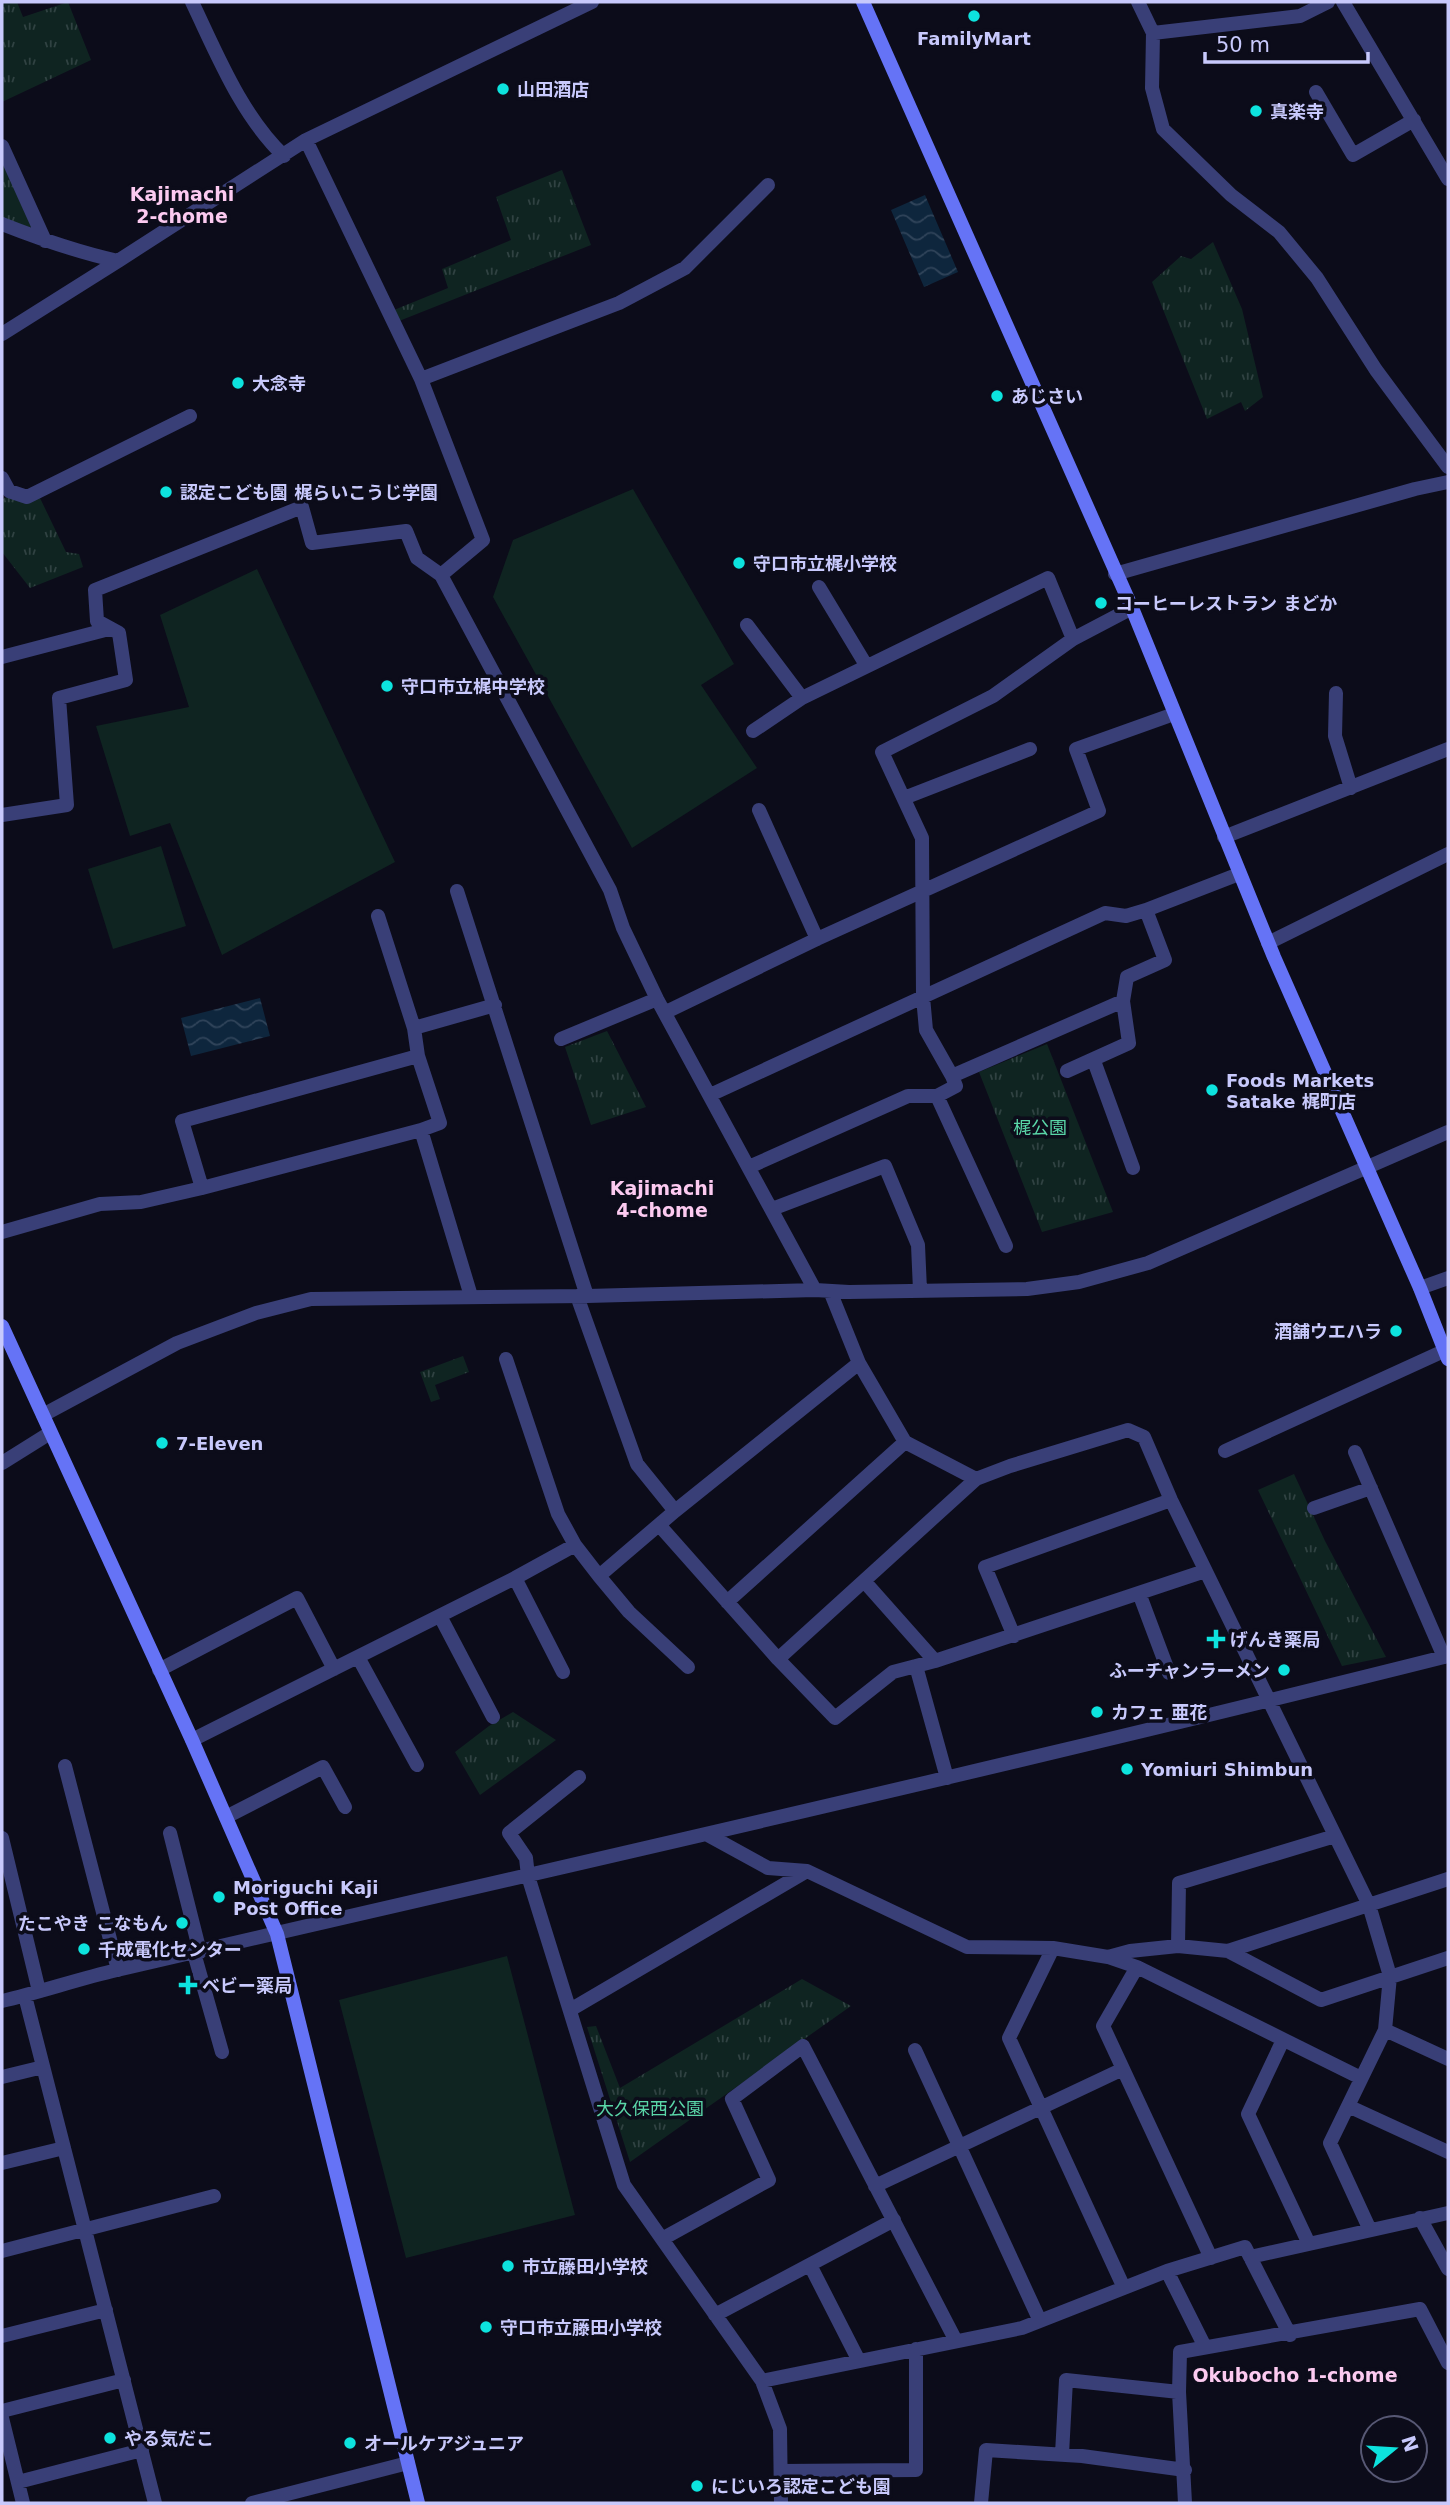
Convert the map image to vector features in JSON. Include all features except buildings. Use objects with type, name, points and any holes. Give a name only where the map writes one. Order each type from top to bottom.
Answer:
[{"type":"street","points":[[192,2],[249,113],[266,139],[284,156]]},
{"type":"street","points":[[2,334],[306,141],[592,2]]},
{"type":"street","points":[[863,2],[1132,608],[1268,943],[1447,1353],[1225,1451]]},
{"type":"street","points":[[1138,2],[1153,33],[1152,88],[1163,129],[1230,195],[1279,232],[1317,278],[1376,370],[1448,467]]},
{"type":"street","points":[[1153,33],[1300,16],[1328,2]]},
{"type":"street","points":[[1343,2],[1448,178]]},
{"type":"street","points":[[1316,92],[1353,155],[1414,120]]},
{"type":"street","points":[[306,141],[421,379],[483,540],[441,575]]},
{"type":"street","points":[[2,146],[46,241]]},
{"type":"street","points":[[421,379],[619,303],[685,268],[768,185]]},
{"type":"street","points":[[2,224],[46,241],[118,261]]},
{"type":"street","points":[[2,478],[9,491],[27,496],[190,416]]},
{"type":"street","points":[[1115,574],[1389,496],[1448,482]]},
{"type":"street","points":[[2,815],[67,805],[59,698],[126,680],[119,633],[97,621],[94,590],[302,507],[312,543],[406,531],[417,558],[441,575],[610,890],[623,928],[657,999],[815,1290]]},
{"type":"street","points":[[753,731],[802,698],[1048,578],[1073,639]]},
{"type":"street","points":[[819,587],[866,665]]},
{"type":"street","points":[[749,1167],[908,1096],[937,1096],[956,1086],[926,1030],[923,997],[922,838],[881,752],[993,696],[1073,639],[1132,608]]},
{"type":"street","points":[[747,625],[802,698]]},
{"type":"street","points":[[2,657],[109,629]]},
{"type":"street","points":[[1336,693],[1335,736],[1351,788]]},
{"type":"street","points":[[666,1012],[817,939],[1099,811],[1076,749],[1174,714]]},
{"type":"street","points":[[904,798],[1030,748]]},
{"type":"street","points":[[1224,837],[1448,748]]},
{"type":"street","points":[[759,810],[817,939]]},
{"type":"street","points":[[1268,943],[1448,854]]},
{"type":"street","points":[[710,1095],[1105,913],[1126,916],[1239,874]]},
{"type":"street","points":[[457,891],[495,1005],[582,1296],[637,1464],[675,1511]]},
{"type":"street","points":[[1067,1071],[1129,1043],[1123,1001],[1127,977],[1165,960],[1146,910]]},
{"type":"street","points":[[2,1232],[100,1204],[141,1202],[202,1188],[440,1123],[418,1056],[414,1028],[378,916]]},
{"type":"street","points":[[561,1039],[657,999]]},
{"type":"street","points":[[953,1076],[1123,1001]]},
{"type":"street","points":[[414,1028],[495,1005]]},
{"type":"street","points":[[202,1188],[182,1121],[418,1056]]},
{"type":"street","points":[[1094,1060],[1133,1168]]},
{"type":"street","points":[[937,1096],[1006,1246]]},
{"type":"street","points":[[421,1130],[471,1296]]},
{"type":"street","points":[[43,1415],[177,1343],[256,1313],[312,1299],[1027,1289],[1079,1282],[1148,1263],[1448,1132]]},
{"type":"street","points":[[772,1209],[886,1166],[918,1245],[920,1290]]},
{"type":"street","points":[[1420,1288],[1448,1278]]},
{"type":"street","points":[[830,1291],[859,1363],[905,1442],[976,1479]]},
{"type":"street","points":[[2,1326],[192,1740],[277,1934],[418,2503]]},
{"type":"street","points":[[506,1359],[558,1514],[575,1545],[629,1612],[688,1667]]},
{"type":"street","points":[[599,1576],[675,1511],[859,1363]]},
{"type":"street","points":[[778,1659],[976,1479],[1128,1430],[1144,1437],[1171,1500],[1368,1905],[1390,1976],[1385,2030],[1331,2143],[1370,2230]]},
{"type":"street","points":[[2,1463],[50,1433]]},
{"type":"street","points":[[727,1602],[905,1442]]},
{"type":"street","points":[[2,2001],[118,1970],[708,1835],[1446,1657],[1355,1452]]},
{"type":"street","points":[[1314,1508],[1371,1488]]},
{"type":"street","points":[[1014,1636],[985,1567],[1171,1500]]},
{"type":"street","points":[[660,1526],[778,1659],[835,1717],[894,1672],[1014,1636],[1205,1571]]},
{"type":"street","points":[[192,1740],[575,1545]]},
{"type":"street","points":[[514,1578],[563,1672]]},
{"type":"street","points":[[864,1581],[935,1661]]},
{"type":"street","points":[[1139,1593],[1169,1672]]},
{"type":"street","points":[[159,1670],[297,1598],[334,1669]]},
{"type":"street","points":[[440,1616],[493,1717]]},
{"type":"street","points":[[358,1657],[417,1765]]},
{"type":"street","points":[[916,1666],[947,1778]]},
{"type":"street","points":[[65,1766],[118,1970]]},
{"type":"street","points":[[226,1817],[323,1767],[345,1807]]},
{"type":"street","points":[[579,1777],[509,1833],[526,1858],[528,1876],[624,2185],[762,2381],[780,2430],[781,2503]]},
{"type":"street","points":[[170,1833],[222,2052]]},
{"type":"street","points":[[708,1835],[768,1868],[807,1871],[967,1947],[1053,1948],[1108,1957],[1137,1967],[1361,2078]]},
{"type":"street","points":[[1178,1946],[1179,1883],[1335,1836]]},
{"type":"street","points":[[2,1838],[32,1993],[43,2067],[155,2503]]},
{"type":"street","points":[[570,2010],[807,1871]]},
{"type":"street","points":[[1228,1951],[1448,1879]]},
{"type":"street","points":[[1108,1957],[1130,1951],[1178,1946],[1228,1951],[1321,2000],[1448,1958]]},
{"type":"street","points":[[1053,1948],[1009,2038],[1124,2288]]},
{"type":"street","points":[[1137,1967],[1103,2026],[1211,2258]]},
{"type":"street","points":[[1385,2030],[1448,2059]]},
{"type":"street","points":[[1283,2040],[1248,2114],[1309,2244]]},
{"type":"street","points":[[662,2239],[769,2180],[732,2099],[803,2046],[956,2341]]},
{"type":"street","points":[[915,2050],[1040,2321]]},
{"type":"street","points":[[2,2077],[43,2067]]},
{"type":"street","points":[[876,2186],[1124,2069]]},
{"type":"street","points":[[1348,2106],[1448,2152]]},
{"type":"street","points":[[2,2164],[64,2148]]},
{"type":"street","points":[[2,2251],[214,2196]]},
{"type":"street","points":[[1250,2257],[1448,2213]]},
{"type":"street","points":[[1420,2218],[1448,2269]]},
{"type":"street","points":[[715,2315],[894,2220]]},
{"type":"street","points":[[762,2381],[1022,2328],[1167,2271],[1245,2247],[1290,2334]]},
{"type":"street","points":[[810,2265],[859,2361]]},
{"type":"street","points":[[1167,2271],[1205,2347]]},
{"type":"street","points":[[1185,2503],[1179,2392],[1181,2352],[1420,2309],[1448,2363]]},
{"type":"street","points":[[2,2336],[106,2310]]},
{"type":"street","points":[[780,2471],[916,2470],[916,2349]]},
{"type":"street","points":[[1062,2455],[1066,2380],[1179,2392]]},
{"type":"street","points":[[2,2411],[124,2381]]},
{"type":"street","points":[[2,2418],[23,2503]]},
{"type":"street","points":[[18,2482],[142,2450]]},
{"type":"street","points":[[981,2503],[986,2450],[1062,2455],[1185,2470]]},
{"type":"street","points":[[252,2503],[408,2463]]},
{"type":"green space","points":[[2,2],[17,2],[23,17],[68,2],[91,60],[2,102]]},
{"type":"green space","points":[[2,158],[35,228],[15,226],[2,218]]},
{"type":"green space","points":[[562,170],[591,245],[399,321],[394,310],[448,288],[442,269],[511,240],[496,197]]},
{"type":"green space","points":[[1213,242],[1242,309],[1263,397],[1245,411],[1241,402],[1207,419],[1152,282],[1181,256],[1191,259]]},
{"type":"green space","points":[[633,489],[734,664],[701,685],[757,768],[632,848],[493,597],[513,540]]},
{"type":"green space","points":[[39,496],[66,552],[79,554],[83,567],[30,588],[2,552],[2,500],[6,497]]},
{"type":"green space","points":[[257,569],[395,862],[222,955],[170,823],[130,836],[96,726],[189,707],[160,615]]},
{"type":"green space","points":[[161,846],[186,926],[113,949],[88,869]]},
{"type":"green space","points":[[607,1031],[646,1107],[591,1125],[565,1047]]},
{"type":"green space","name":"梶公園","points":[[1047,1044],[1113,1212],[1042,1232],[979,1072]]},
{"type":"green space","points":[[463,1356],[469,1372],[435,1385],[440,1399],[431,1402],[420,1372]]},
{"type":"green space","points":[[1294,1474],[1325,1541],[1386,1657],[1342,1666],[1258,1490]]},
{"type":"green space","points":[[513,1712],[556,1740],[480,1795],[455,1752],[489,1726]]},
{"type":"green space","points":[[507,1956],[575,2215],[406,2258],[339,2000]]},
{"type":"green space","name":"大久保西公園","points":[[802,1979],[851,2006],[630,2162],[587,2027],[596,2026],[620,2088]]},
{"type":"water","points":[[925,195],[958,272],[924,287],[891,210]]},
{"type":"water","points":[[260,998],[270,1036],[191,1056],[181,1018]]},
{"type":"place","name":"FamilyMart","points":[[974,16]]},
{"type":"place","name":"山田酒店","points":[[503,89]]},
{"type":"place","name":"真楽寺","points":[[1256,111]]},
{"type":"place","name":"大念寺","points":[[238,383]]},
{"type":"place","name":"あじさい","points":[[997,396]]},
{"type":"place","name":"認定こども園 梶らいこうじ学園","points":[[166,492]]},
{"type":"place","name":"守口市立梶小学校","points":[[739,563]]},
{"type":"place","name":"コーヒーレストラン まどか","points":[[1101,603]]},
{"type":"place","name":"守口市立梶中学校","points":[[387,686]]},
{"type":"place","name":"Foods Markets Satake 梶町店","points":[[1212,1090]]},
{"type":"place","name":"酒舗ウエハラ","points":[[1396,1331]]},
{"type":"place","name":"7-Eleven","points":[[162,1443]]},
{"type":"place","name":"げんき薬局","points":[[1216,1639]]},
{"type":"place","name":"ふーチャンラーメン","points":[[1284,1670]]},
{"type":"place","name":"カフェ 亜花","points":[[1097,1712]]},
{"type":"place","name":"Yomiuri Shimbun","points":[[1127,1769]]},
{"type":"place","name":"Moriguchi Kaji Post Office","points":[[219,1897]]},
{"type":"place","name":"たこやき こなもん","points":[[182,1923]]},
{"type":"place","name":"千成電化センター","points":[[84,1949]]},
{"type":"place","name":"ベビー薬局","points":[[188,1985]]},
{"type":"place","name":"市立藤田小学校","points":[[508,2266]]},
{"type":"place","name":"守口市立藤田小学校","points":[[486,2327]]},
{"type":"place","name":"やる気だこ","points":[[110,2438]]},
{"type":"place","name":"オールケアジュニア","points":[[350,2443]]},
{"type":"place","name":"にじいろ認定こども園","points":[[697,2486]]},
{"type":"district","name":"Kajimachi 2-chome","points":[[182,205]]},
{"type":"district","name":"Kajimachi 4-chome","points":[[662,1199]]},
{"type":"district","name":"Okubocho 1-chome","points":[[1295,2375]]}]
